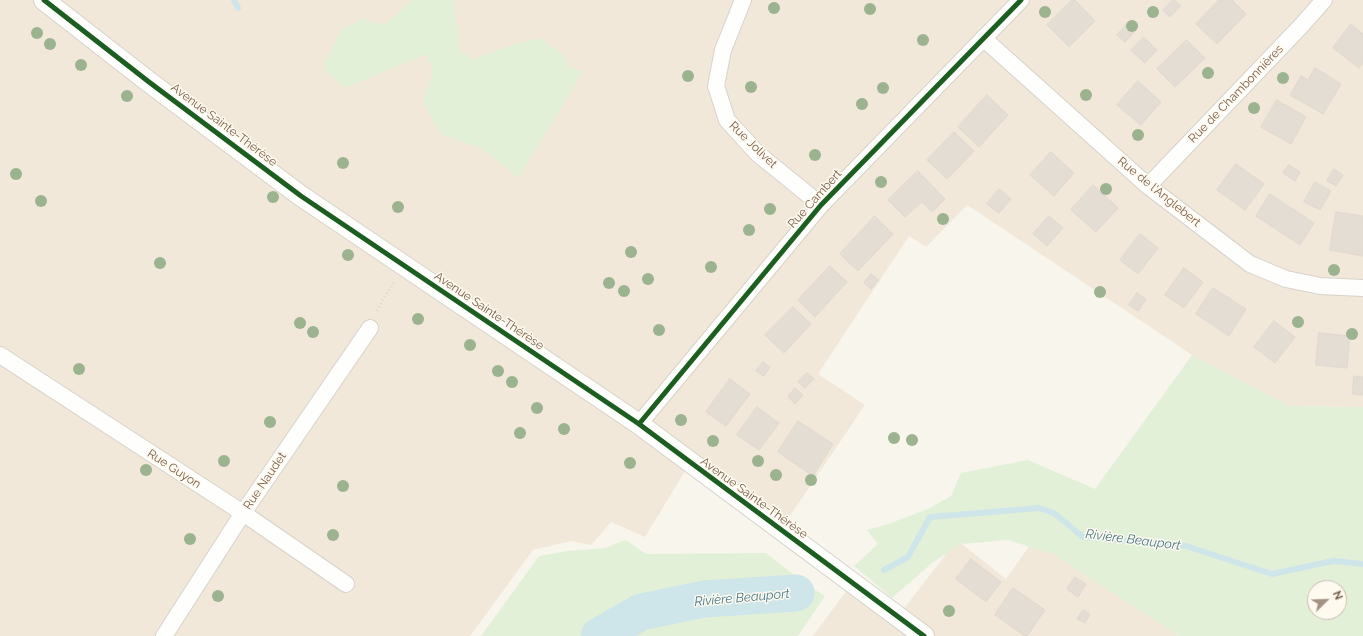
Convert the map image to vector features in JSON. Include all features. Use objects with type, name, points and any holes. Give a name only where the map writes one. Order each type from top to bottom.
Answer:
[{"type":"street","name":"Avenue Sainte-Thérèse","points":[[44,0],[149,82],[301,196],[639,424],[924,636]]},
{"type":"street","name":"Rue Jolivet","points":[[743,0],[723,50],[716,86],[727,120],[758,154],[821,205]]},
{"type":"street","name":"Rue Cambert","points":[[639,424],[821,205],[1021,0]]},
{"type":"street","name":"Rue de Chambonnières","points":[[1148,186],[1324,0]]},
{"type":"street","name":"Rue de l'Anglebert","points":[[983,38],[1148,186],[1250,264],[1286,279],[1320,286],[1363,288]]},
{"type":"street","name":"Rue Naudet","points":[[164,636],[243,514],[370,328]]},
{"type":"street","name":"Rue Guyon","points":[[0,355],[243,514],[346,584]]},
{"type":"path","points":[[370,328],[384,297],[407,267]]},
{"type":"shaded area","points":[[0,0],[1363,0],[1363,407],[1289,406],[1192,355],[967,205],[926,247],[909,236],[818,374],[865,405],[781,529],[690,463],[645,537],[611,522],[591,545],[571,541],[533,550],[470,636],[0,636]]},
{"type":"shaded area","points":[[957,540],[1006,579],[1033,541],[1179,636],[813,636],[853,582],[898,616]]},
{"type":"green space","points":[[412,0],[453,1],[459,50],[473,59],[509,46],[540,38],[563,55],[568,66],[583,72],[518,178],[483,149],[441,134],[423,103],[433,71],[427,54],[345,88],[322,68],[341,30],[362,19],[385,25]]},
{"type":"green space","points":[[1192,355],[1289,406],[1363,407],[1363,636],[1179,636],[1050,552],[1049,553],[1008,540],[961,544],[932,563],[892,598],[854,566],[878,544],[867,530],[928,509],[951,496],[961,473],[1028,460],[1095,489]]},
{"type":"green space","points":[[626,540],[646,554],[766,553],[804,583],[825,596],[798,636],[481,636],[539,556],[567,551],[605,548]]},
{"type":"building","points":[[1072,0],[1075,0],[1095,21],[1069,47],[1047,25]]},
{"type":"building","points":[[1173,0],[1181,6],[1170,17],[1163,10]]},
{"type":"building","points":[[1219,0],[1232,0],[1246,14],[1217,44],[1196,24]]},
{"type":"building","points":[[1351,24],[1363,34],[1363,63],[1359,68],[1333,48]]},
{"type":"building","points":[[1126,25],[1134,32],[1125,42],[1117,35]]},
{"type":"building","points":[[1144,37],[1157,50],[1145,63],[1131,50]]},
{"type":"building","points":[[1187,40],[1205,58],[1175,87],[1157,69]]},
{"type":"building","points":[[1315,68],[1341,84],[1323,114],[1290,95],[1301,76],[1308,80]]},
{"type":"building","points":[[1138,81],[1161,102],[1141,125],[1117,105]]},
{"type":"building","points":[[987,95],[1008,115],[979,147],[958,127]]},
{"type":"building","points":[[1277,100],[1306,117],[1291,144],[1261,127]]},
{"type":"building","points":[[954,132],[974,151],[947,179],[927,160]]},
{"type":"building","points":[[1051,152],[1074,173],[1054,196],[1030,175]]},
{"type":"building","points":[[1236,164],[1264,184],[1245,210],[1217,190]]},
{"type":"building","points":[[1289,165],[1300,172],[1295,181],[1283,173]]},
{"type":"building","points":[[1334,169],[1343,175],[1336,186],[1327,181]]},
{"type":"building","points":[[918,171],[945,199],[932,212],[922,202],[905,217],[888,200]]},
{"type":"building","points":[[1315,182],[1331,191],[1320,210],[1304,202]]},
{"type":"building","points":[[1093,185],[1118,208],[1096,232],[1071,210]]},
{"type":"building","points":[[999,189],[1011,199],[999,213],[987,204]]},
{"type":"building","points":[[1270,194],[1314,223],[1300,245],[1256,216]]},
{"type":"building","points":[[1336,212],[1363,216],[1363,256],[1330,250]]},
{"type":"building","points":[[875,216],[893,234],[858,271],[840,254]]},
{"type":"building","points":[[1049,216],[1063,228],[1047,246],[1033,234]]},
{"type":"building","points":[[1140,234],[1158,248],[1138,274],[1120,260]]},
{"type":"building","points":[[830,266],[847,282],[815,317],[798,300]]},
{"type":"building","points":[[1184,268],[1203,282],[1184,308],[1165,295]]},
{"type":"building","points":[[871,274],[879,280],[871,289],[864,283]]},
{"type":"building","points":[[1213,288],[1246,309],[1229,336],[1196,314]]},
{"type":"building","points":[[1137,293],[1146,299],[1138,311],[1129,305]]},
{"type":"building","points":[[793,307],[811,324],[784,353],[765,335]]},
{"type":"building","points":[[1274,321],[1295,337],[1275,363],[1254,347]]},
{"type":"building","points":[[1319,333],[1350,336],[1347,368],[1316,365]]},
{"type":"building","points":[[763,362],[770,367],[764,376],[756,371]]},
{"type":"building","points":[[807,373],[814,379],[805,388],[798,382]]},
{"type":"building","points":[[1354,376],[1363,377],[1363,395],[1353,394]]},
{"type":"building","points":[[730,379],[750,394],[726,426],[706,412]]},
{"type":"building","points":[[795,388],[803,395],[795,404],[788,397]]},
{"type":"building","points":[[757,407],[779,423],[759,450],[737,435]]},
{"type":"building","points":[[798,421],[833,444],[813,476],[778,452]]},
{"type":"building","points":[[971,559],[1001,582],[986,602],[956,579]]},
{"type":"building","points":[[1075,577],[1086,584],[1078,597],[1067,589]]},
{"type":"building","points":[[1013,588],[1045,610],[1027,636],[995,615]]},
{"type":"building","points":[[1083,610],[1090,614],[1085,623],[1077,619]]},
{"type":"waterway","points":[[234,0],[238,8]]},
{"type":"waterway","name":"Rivière Beauport","points":[[884,570],[908,557],[930,517],[1039,508],[1054,513],[1083,537],[1186,546],[1272,574],[1333,561],[1363,564]]},
{"type":"waterway","name":"Rivière Beauport","points":[[599,636],[641,612],[704,599],[796,593]]},
{"type":"cycle path","points":[[44,0],[149,82],[301,196],[639,424],[924,636]]},
{"type":"cycle path","points":[[639,424],[821,205],[1021,0]]}]
